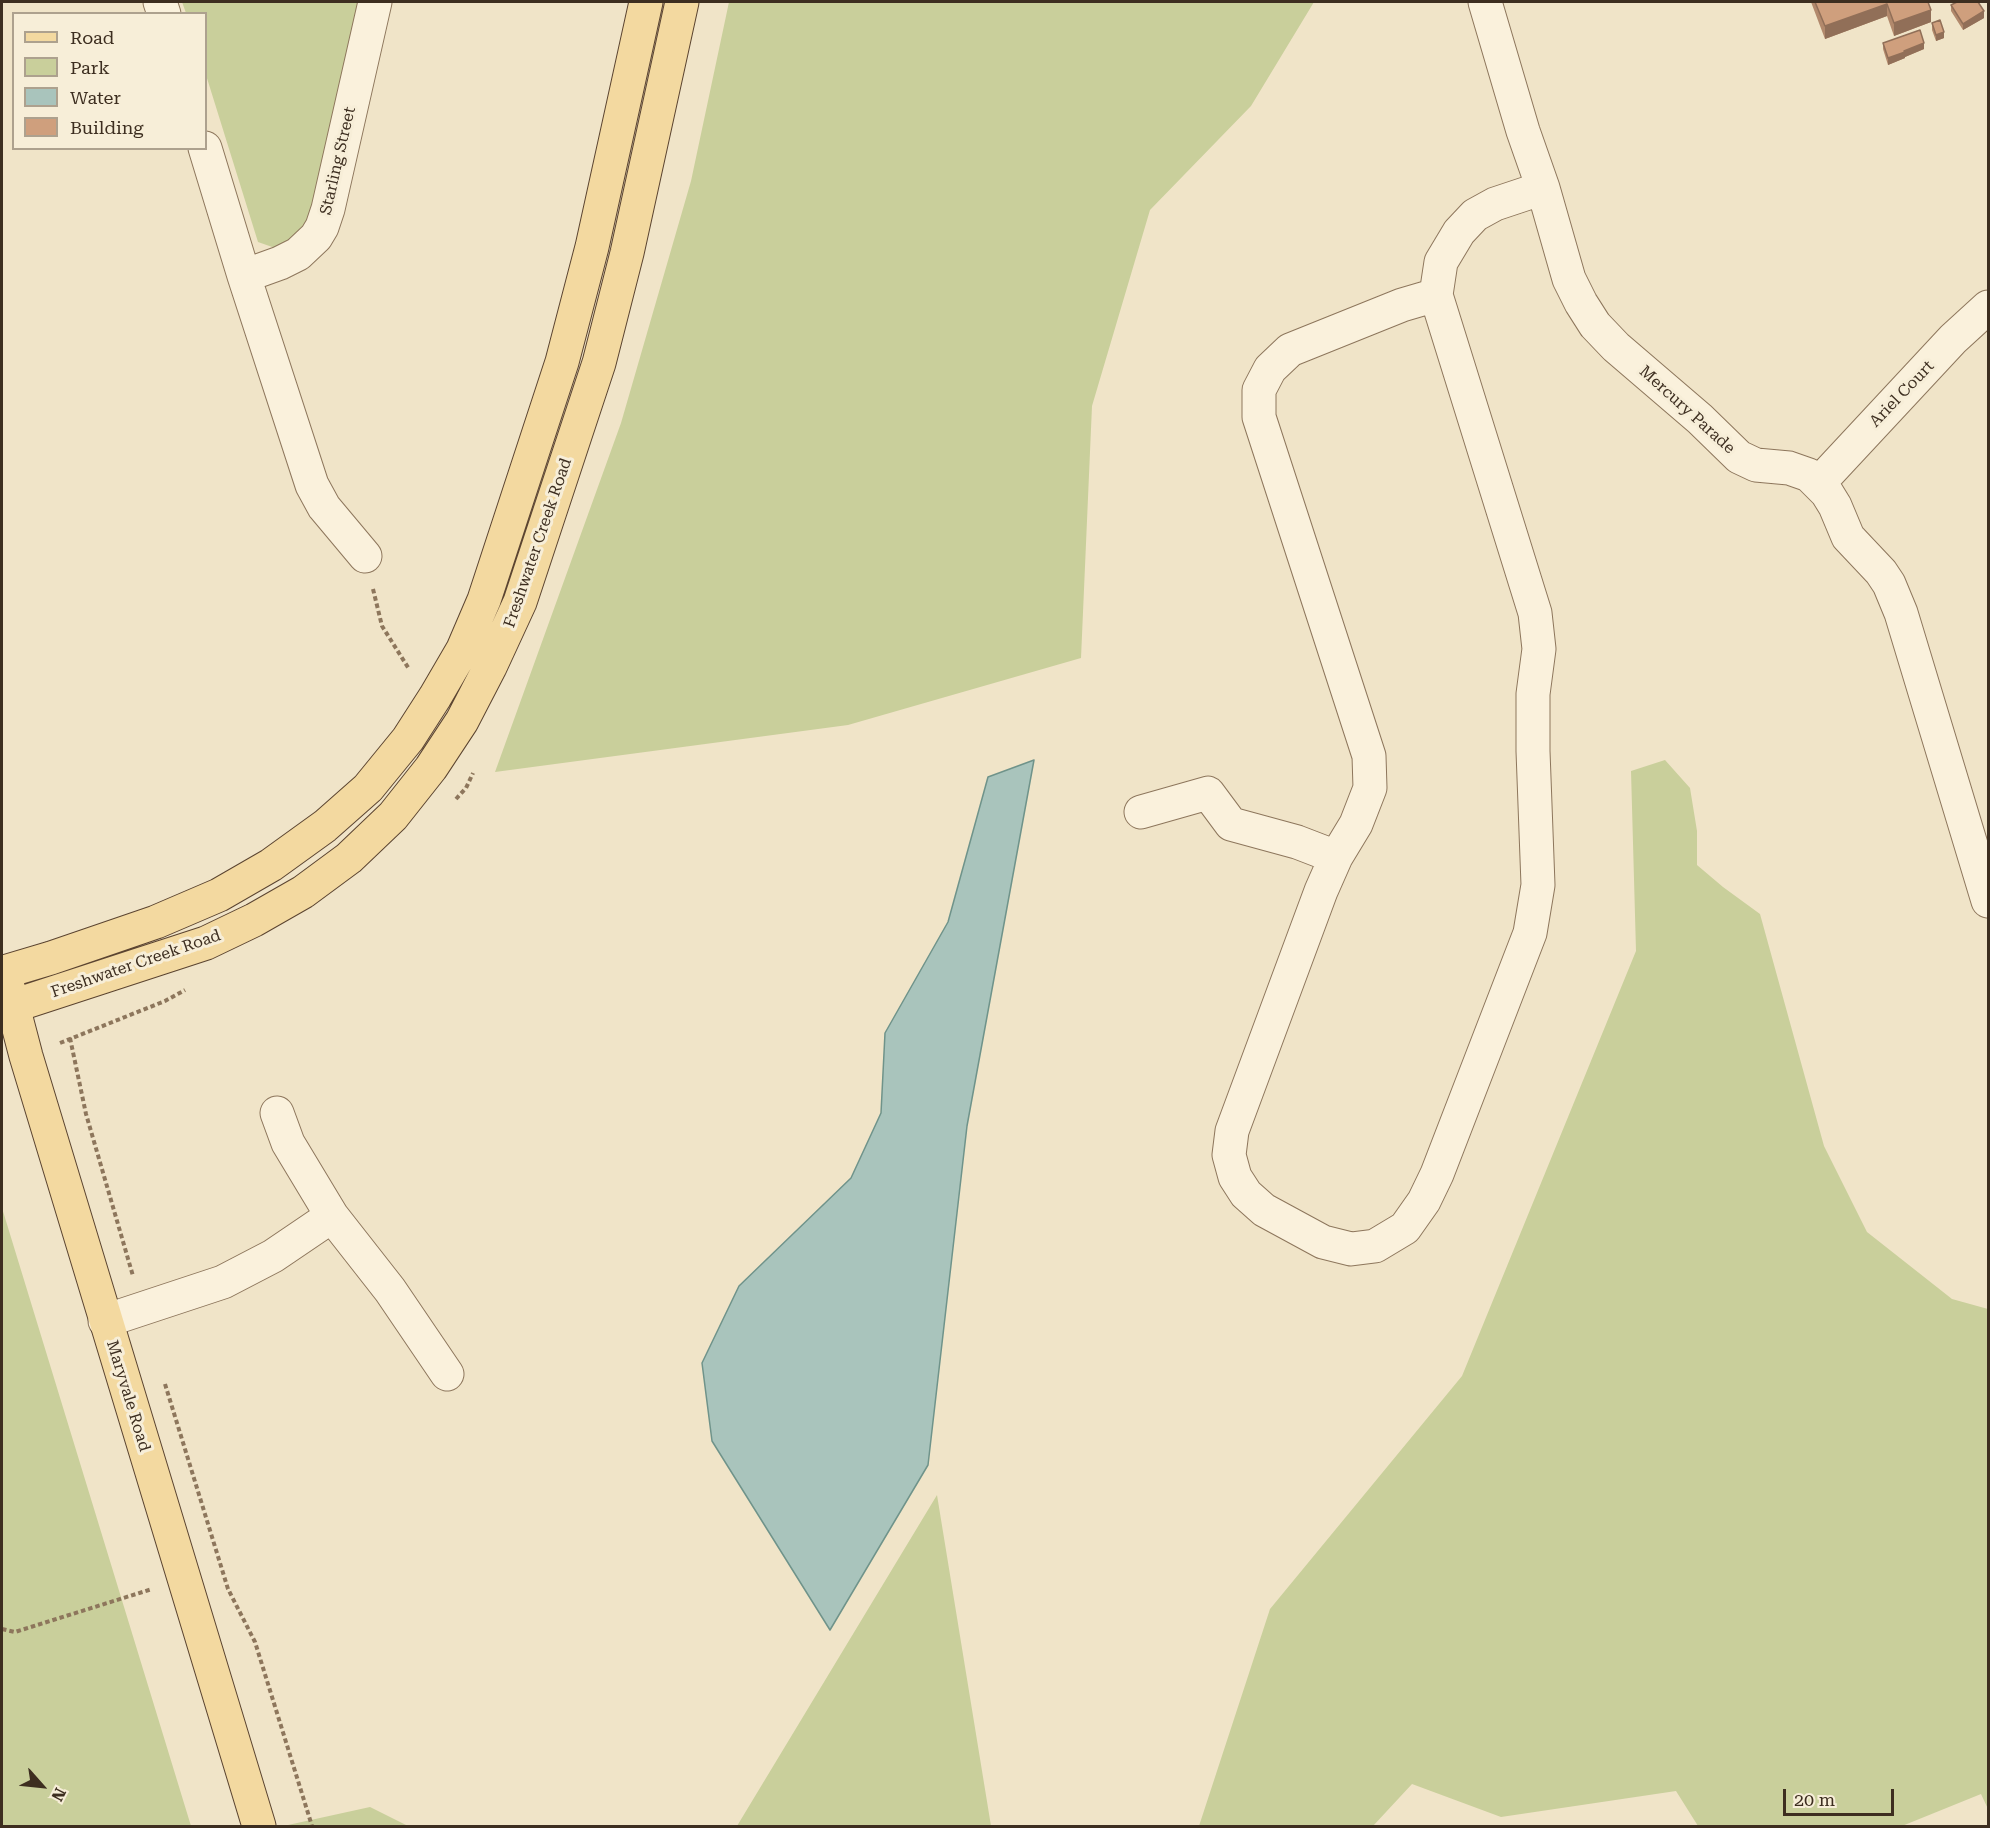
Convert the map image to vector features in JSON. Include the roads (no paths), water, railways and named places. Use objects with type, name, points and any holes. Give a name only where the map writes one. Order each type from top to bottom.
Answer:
[{"type":"main road","name":"Freshwater Creek Road","points":[[3,968],[51,958],[156,922],[219,895],[271,865],[325,826],[368,788],[408,740],[463,649],[484,600],[562,362],[592,247],[646,2]]},
{"type":"main road","name":"Freshwater Creek Road","points":[[13,1006],[206,943],[254,920],[303,892],[349,858],[393,816],[431,768],[462,720],[520,602],[599,363],[627,253],[682,2]]},
{"type":"main road","name":"Maryvale Road","points":[[3,968],[26,1056],[259,1827]]},
{"type":"street","name":"Starling Street","points":[[244,276],[298,254],[316,237],[322,227],[331,197],[375,2]]},
{"type":"street","name":"Mercury Parade","points":[[1485,2],[1569,279],[1595,325],[1616,347],[1700,419],[1739,457],[1756,465],[1789,468],[1809,475],[1827,493],[1848,537],[1881,572],[1895,597],[1989,901]]},
{"type":"street","points":[[206,150],[312,485],[324,507],[365,556]]},
{"type":"street","points":[[1436,295],[1402,305],[1290,350],[1270,369],[1259,390],[1259,417],[1370,756],[1370,788],[1356,824],[1336,857],[1321,891],[1232,1131],[1229,1155],[1234,1177],[1246,1194],[1264,1210],[1323,1242],[1351,1249],[1375,1246],[1405,1228],[1424,1201],[1437,1174],[1530,933],[1538,885],[1533,694],[1539,649],[1535,614],[1436,295],[1441,262],[1459,232],[1475,215],[1495,204],[1543,188]]},
{"type":"street","name":"Ariel Court","points":[[1818,484],[1953,339],[1989,307]]},
{"type":"street","points":[[1141,812],[1208,793],[1231,824],[1336,857]]},
{"type":"street","points":[[277,1113],[288,1143],[332,1216],[390,1290],[447,1374]]},
{"type":"street","points":[[105,1321],[223,1282],[273,1256],[332,1216]]},
{"type":"water","points":[[1034,760],[967,1126],[928,1465],[830,1630],[712,1441],[702,1363],[739,1286],[851,1178],[881,1113],[885,1033],[948,922],[988,777]]}]
